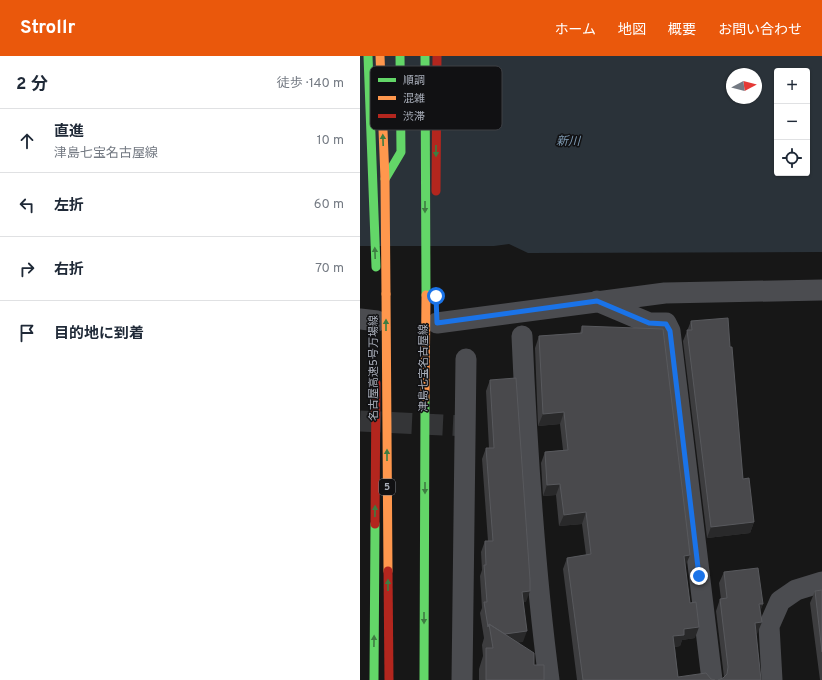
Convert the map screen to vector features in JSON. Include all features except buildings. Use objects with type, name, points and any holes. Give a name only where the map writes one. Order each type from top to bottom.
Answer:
[{"type":"main road","points":[[368,56],[370,111]]},
{"type":"main road","name":"名古屋高速5号万場線","points":[[380,56],[380,66]]},
{"type":"main road","points":[[400,56],[400,66]]},
{"type":"main road","points":[[425,56],[425,66]]},
{"type":"main road","points":[[437,56],[437,66]]},
{"type":"main road","points":[[371,130],[376,276]]},
{"type":"main road","name":"名古屋高速5号万場線","points":[[383,130],[385,179],[389,680]]},
{"type":"main road","points":[[385,179],[401,152],[401,130]]},
{"type":"main road","points":[[424,680],[425,130]]},
{"type":"main road","points":[[436,130],[436,200]]},
{"type":"main road","points":[[371,323],[376,292]]},
{"type":"main road","points":[[374,680],[376,377]]},
{"type":"street","points":[[437,323],[665,293],[822,290]]},
{"type":"street","points":[[597,301],[649,323],[666,324],[670,331],[712,680]]},
{"type":"street","points":[[522,336],[530,488],[540,616],[549,680]]},
{"type":"street","points":[[462,680],[466,359]]},
{"type":"street","points":[[772,680],[769,626],[780,602],[796,590],[822,582]]},
{"type":"water","name":"新川","points":[[360,56],[822,56],[822,252],[528,253],[509,244],[494,246],[360,246]]},
{"type":"tunnel","points":[[360,421],[466,426]]},
{"type":"traffic: fast","points":[[368,56],[370,109]]},
{"type":"traffic: fast","points":[[400,56],[400,66]]},
{"type":"traffic: fast","points":[[425,56],[425,66]]},
{"type":"traffic: fast","points":[[371,130],[376,267]]},
{"type":"traffic: fast","points":[[385,179],[401,152],[401,130]]},
{"type":"traffic: fast","points":[[425,130],[426,295]]},
{"type":"traffic: fast","points":[[424,680],[425,399]]},
{"type":"traffic: fast","points":[[374,680],[375,524]]},
{"type":"traffic: slow","points":[[380,56],[380,66]]},
{"type":"traffic: slow","points":[[383,130],[386,294]]},
{"type":"traffic: slow","points":[[386,294],[388,571]]},
{"type":"traffic: slow","points":[[425,399],[426,295]]},
{"type":"traffic: jam","points":[[437,56],[437,66]]},
{"type":"traffic: jam","points":[[436,130],[436,191]]},
{"type":"traffic: jam","points":[[375,524],[376,383]]},
{"type":"traffic: jam","points":[[388,571],[389,680]]},
{"type":"route","points":[[436,296],[437,323],[597,301],[649,323],[666,324],[670,331],[699,576]]}]
